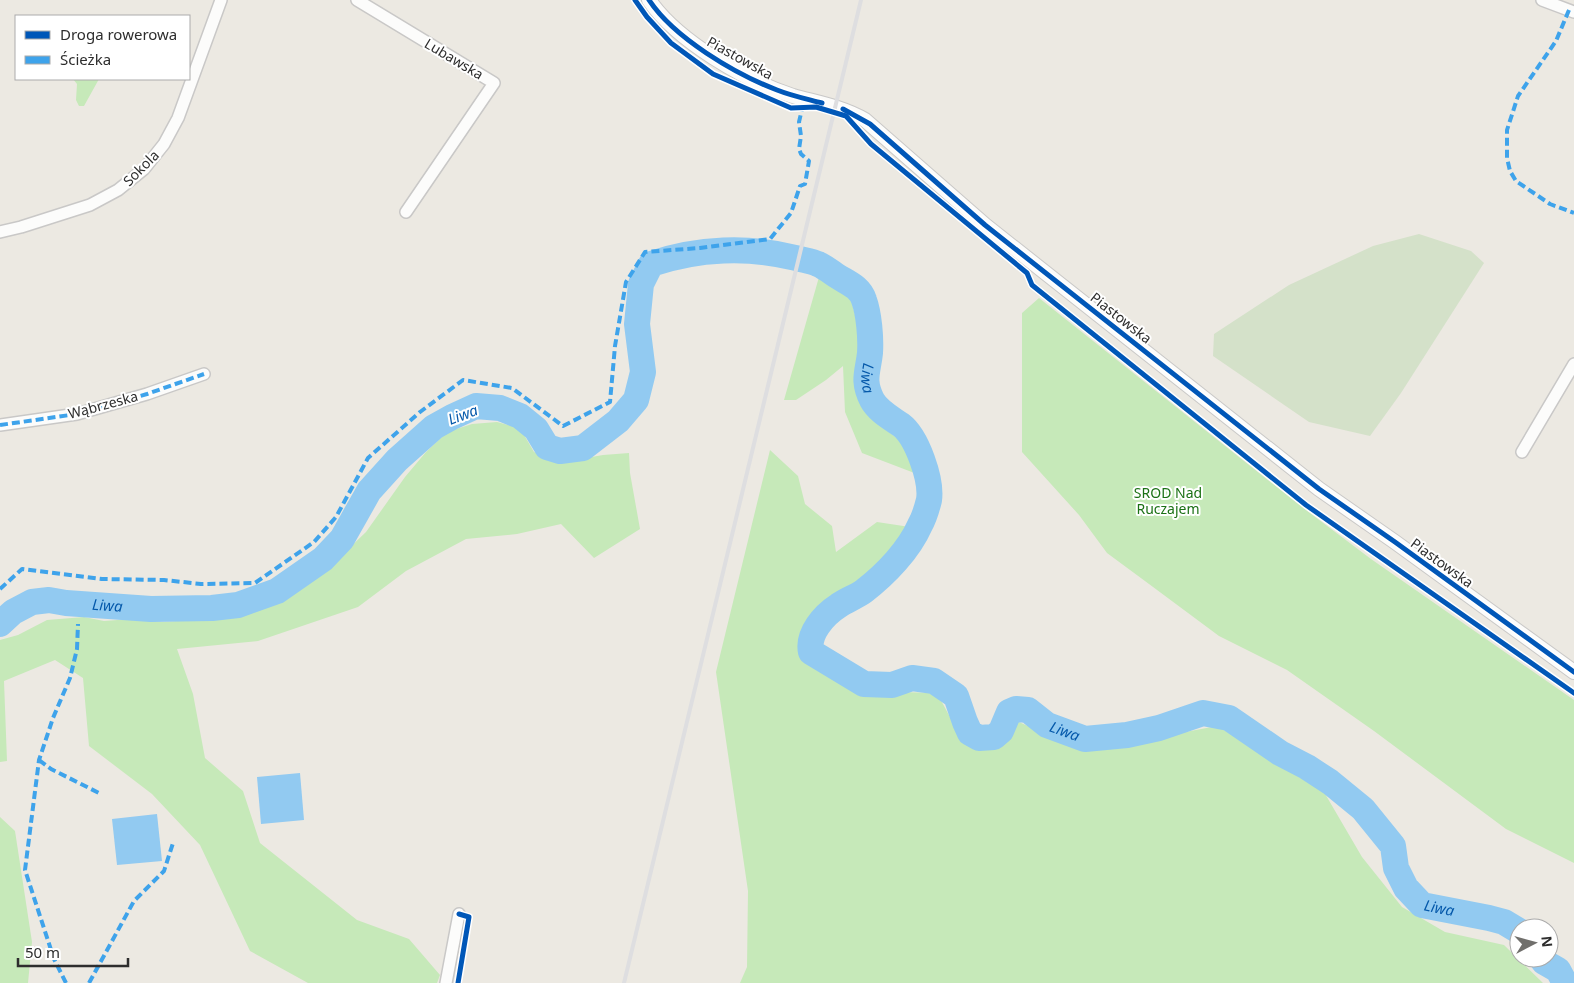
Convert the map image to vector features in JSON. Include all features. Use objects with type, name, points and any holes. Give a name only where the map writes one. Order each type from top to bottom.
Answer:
[{"type":"street","name":"Sokola","points":[[0,232],[22,227],[104,199],[133,180],[148,165],[164,144],[178,118],[222,0]]},
{"type":"street","name":"Lubawska","points":[[358,0],[494,83],[406,212]]},
{"type":"street","name":"Piastowska","points":[[649,0],[676,30],[697,47],[750,78],[794,96],[843,109],[865,120],[985,225],[1319,489],[1574,672]]},
{"type":"street","points":[[1542,0],[1572,8]]},
{"type":"street","points":[[1522,452],[1574,364]]},
{"type":"street","name":"Wąbrzeska","points":[[0,425],[84,412],[204,374]]},
{"type":"street","points":[[446,983],[459,914]]},
{"type":"green space","points":[[74,80],[98,80],[84,106],[79,106],[76,100],[77,84]]},
{"type":"green space","points":[[1419,234],[1471,251],[1484,263],[1401,393],[1370,436],[1309,422],[1213,356],[1214,334],[1289,285],[1373,246]]},
{"type":"green space","points":[[819,277],[850,296],[863,345],[858,382],[872,419],[907,446],[917,474],[862,453],[845,412],[843,366],[796,400],[784,400]]},
{"type":"green space","name":"SROD Nad Ruczajem","points":[[1039,298],[1302,507],[1371,559],[1574,700],[1574,863],[1506,829],[1374,731],[1287,670],[1219,636],[1107,553],[1079,515],[1022,452],[1022,313]]},
{"type":"green space","points":[[497,422],[520,428],[534,452],[563,462],[603,455],[629,453],[630,473],[640,529],[594,558],[561,524],[517,534],[466,539],[406,571],[358,607],[258,641],[177,649],[193,694],[205,758],[243,791],[260,843],[357,920],[409,939],[440,975],[437,983],[308,983],[250,951],[200,845],[152,794],[89,746],[83,678],[55,660],[4,681],[7,761],[0,762],[0,640],[18,635],[47,620],[84,617],[104,621],[131,619],[163,622],[191,620],[228,615],[268,602],[302,586],[342,555],[366,532],[405,477],[426,452],[447,432],[472,424]]},
{"type":"green space","points":[[770,450],[798,476],[805,504],[832,526],[836,552],[877,522],[910,527],[866,578],[822,604],[802,643],[806,662],[863,691],[937,693],[964,743],[999,746],[1014,720],[1085,751],[1217,726],[1324,792],[1362,857],[1402,907],[1445,932],[1504,945],[1509,950],[1509,968],[1528,968],[1543,983],[740,983],[747,967],[748,891],[716,672]]},
{"type":"green space","points":[[0,817],[15,831],[32,942],[28,983],[0,983]]},
{"type":"water","points":[[300,773],[304,820],[261,824],[257,777]]},
{"type":"water","points":[[157,814],[162,861],[117,865],[112,819]]},
{"type":"waterway","name":"Liwa","points":[[0,624],[13,612],[32,602],[49,600],[151,609],[212,608],[238,605],[277,591],[323,559],[342,539],[369,491],[397,460],[434,427],[476,406],[500,408],[520,416],[536,429],[547,447],[560,451],[583,448],[618,421],[636,400],[643,372],[637,324],[641,284],[651,264],[705,252],[742,250],[778,254],[821,265],[860,292],[866,306],[870,333],[870,353],[866,376],[869,393],[878,408],[901,425],[913,439],[926,471],[929,492],[929,500],[923,519],[910,543],[888,569],[872,584],[827,614],[814,632],[810,645],[811,652],[864,684],[892,685],[912,678],[934,681],[956,696],[970,733],[979,738],[994,737],[1001,731],[1009,712],[1016,709],[1028,710],[1047,725],[1085,739],[1127,735],[1159,728],[1203,713],[1229,718],[1280,753],[1330,782],[1363,809],[1393,846],[1396,868],[1406,888],[1422,905],[1489,918],[1509,925]]},
{"type":"waterway","name":"Liwa","points":[[1554,968],[1558,970],[1565,983]]},
{"type":"railway","points":[[624,983],[861,0]]},
{"type":"marked path","points":[[1569,10],[1556,41],[1518,96],[1507,130],[1507,158],[1510,171],[1516,181],[1550,204],[1574,213]]},
{"type":"marked path","points":[[0,589],[22,569],[102,579],[164,580],[201,584],[255,583],[314,542],[336,517],[368,458],[420,412],[463,380],[512,388],[563,426],[610,402],[615,346],[626,282],[645,252],[700,248],[770,239],[791,213],[800,186],[805,184],[809,161],[801,154],[799,149],[801,136],[799,122],[803,105]]},
{"type":"marked path","points":[[0,425],[77,414],[147,394],[204,374]]},
{"type":"marked path","points":[[66,983],[54,959],[25,870],[39,760],[53,718],[70,678],[77,649],[78,624]]},
{"type":"marked path","points":[[39,760],[51,769],[99,793]]},
{"type":"marked path","points":[[89,983],[134,901],[164,871],[173,843]]},
{"type":"cycle path","points":[[635,0],[647,17],[671,43],[713,74],[791,108],[816,107],[846,116],[871,144],[1027,273],[1032,285],[1306,505],[1574,693]]},
{"type":"cycle path","points":[[649,0],[660,14],[689,41],[725,65],[777,90],[822,103]]},
{"type":"cycle path","points":[[843,109],[870,124],[985,225],[1319,489],[1574,672]]},
{"type":"cycle path","points":[[458,983],[469,917],[459,914]]}]
